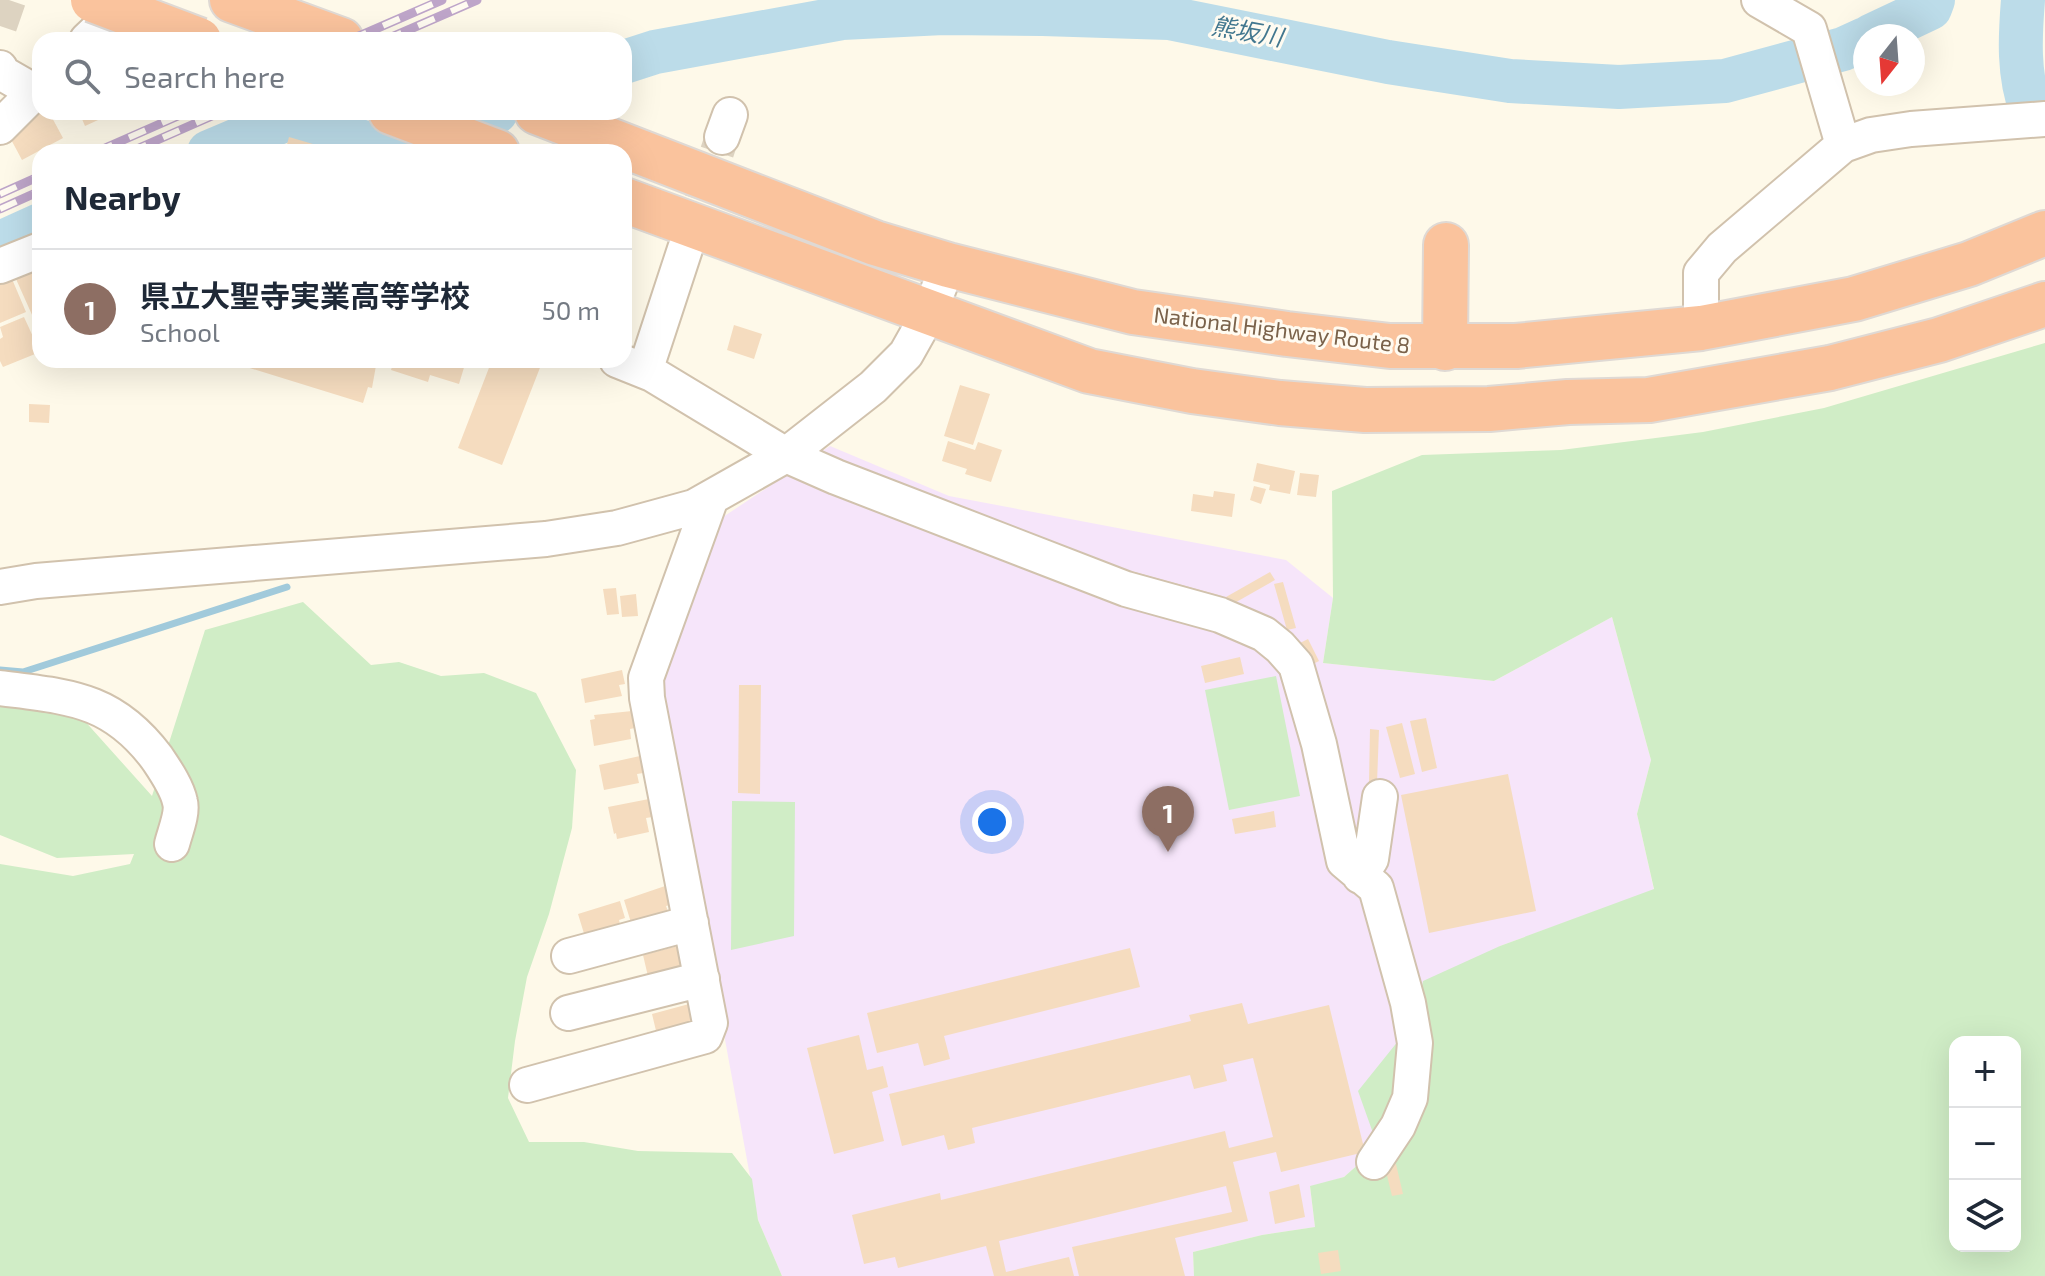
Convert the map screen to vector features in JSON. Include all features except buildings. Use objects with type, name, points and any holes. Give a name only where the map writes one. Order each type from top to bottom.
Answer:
[{"type":"highway","points":[[93,0],[178,32]]},
{"type":"highway","points":[[232,0],[319,32]]},
{"type":"highway","points":[[412,120],[476,144]]},
{"type":"highway","name":"National Highway Route 8","points":[[559,120],[623,144]]},
{"type":"highway","name":"National Highway Route 8","points":[[632,148],[875,243],[948,265],[1133,312],[1390,346],[1516,346],[1701,328],[1854,299],[1969,264],[2045,233]]},
{"type":"highway","points":[[632,203],[1089,371],[1192,391],[1365,410],[1649,400],[1830,368],[1939,340],[2045,304]]},
{"type":"highway","points":[[1445,348],[1446,245]]},
{"type":"street","points":[[95,32],[129,0]]},
{"type":"street","points":[[1759,0],[1809,29],[1843,145]]},
{"type":"street","points":[[0,68],[2,73],[32,86]]},
{"type":"street","points":[[0,127],[32,95]]},
{"type":"street","points":[[1701,328],[1701,273],[1722,248],[1843,145],[1871,135],[1911,129],[2045,119]]},
{"type":"street","points":[[632,364],[685,249]]},
{"type":"street","points":[[0,266],[32,253]]},
{"type":"street","points":[[0,587],[36,581],[546,539],[617,528],[694,507],[786,455],[873,387],[906,354],[929,313],[948,265]]},
{"type":"street","points":[[632,367],[786,455],[1063,566],[1126,589],[1220,615],[1264,634],[1296,665],[1352,869],[1376,888],[1408,1003],[1415,1043],[1410,1098],[1398,1126],[1374,1162]]},
{"type":"street","points":[[527,1085],[705,1036],[710,1023],[646,678],[711,498]]},
{"type":"street","points":[[0,688],[80,701],[103,709],[141,737],[163,766],[181,804],[172,844]]},
{"type":"street","points":[[1352,869],[1371,859],[1380,797]]},
{"type":"street","points":[[569,956],[691,923]]},
{"type":"street","points":[[568,1013],[702,979]]},
{"type":"shaded area","points":[[830,446],[949,496],[1286,560],[1333,598],[1323,663],[1494,681],[1612,617],[1651,760],[1637,814],[1654,890],[1500,946],[1415,1020],[1378,1147],[1344,1177],[1310,1187],[1315,1227],[1262,1235],[1193,1252],[1194,1276],[782,1276],[758,1220],[659,679],[717,521]]},
{"type":"green space","points":[[2045,343],[2045,1276],[1194,1276],[1193,1252],[1262,1235],[1315,1227],[1310,1186],[1344,1177],[1378,1147],[1358,1091],[1415,1020],[1423,981],[1500,946],[1654,889],[1637,814],[1651,760],[1612,617],[1494,681],[1323,663],[1333,598],[1332,491],[1422,455],[1561,450],[1703,432],[1824,408]]},
{"type":"green space","points":[[303,602],[371,665],[399,662],[441,676],[484,673],[536,693],[576,770],[572,828],[549,914],[527,977],[508,1098],[529,1142],[584,1142],[638,1151],[732,1153],[752,1179],[758,1220],[782,1276],[0,1276],[0,864],[73,876],[130,864],[134,854],[57,858],[0,835],[0,700],[74,709],[152,796],[205,630]]},
{"type":"green space","points":[[1276,676],[1300,796],[1229,810],[1205,690]]},
{"type":"green space","points":[[732,801],[795,802],[794,936],[731,950]]},
{"type":"waterway","name":"熊坂川","points":[[1896,24],[1930,8],[1933,0]]},
{"type":"waterway","points":[[2023,0],[2022,69],[2031,109]]},
{"type":"waterway","name":"熊坂川","points":[[632,59],[655,52],[842,18],[943,13],[1169,18],[1388,62],[1510,81],[1619,87],[1725,81],[1853,44]]},
{"type":"waterway","name":"熊坂川","points":[[228,144],[285,120]]},
{"type":"waterway","name":"熊坂川","points":[[290,120],[370,144]]},
{"type":"waterway","name":"熊坂川","points":[[438,144],[481,120]]},
{"type":"waterway","name":"熊坂川","points":[[0,243],[32,229]]},
{"type":"waterway","points":[[0,670],[23,672],[287,587]]},
{"type":"tunnel","points":[[0,26],[9,0]]},
{"type":"tunnel","points":[[685,249],[722,137]]},
{"type":"railway","points":[[368,32],[442,0]]},
{"type":"railway","points":[[403,32],[477,0]]},
{"type":"railway","points":[[114,144],[169,120]]},
{"type":"railway","points":[[148,144],[203,120]]},
{"type":"railway","points":[[0,194],[32,180]]},
{"type":"railway","points":[[0,209],[32,195]]},
{"type":"place","name":"県立大聖寺実業高等学校","points":[[1168,852]]}]
